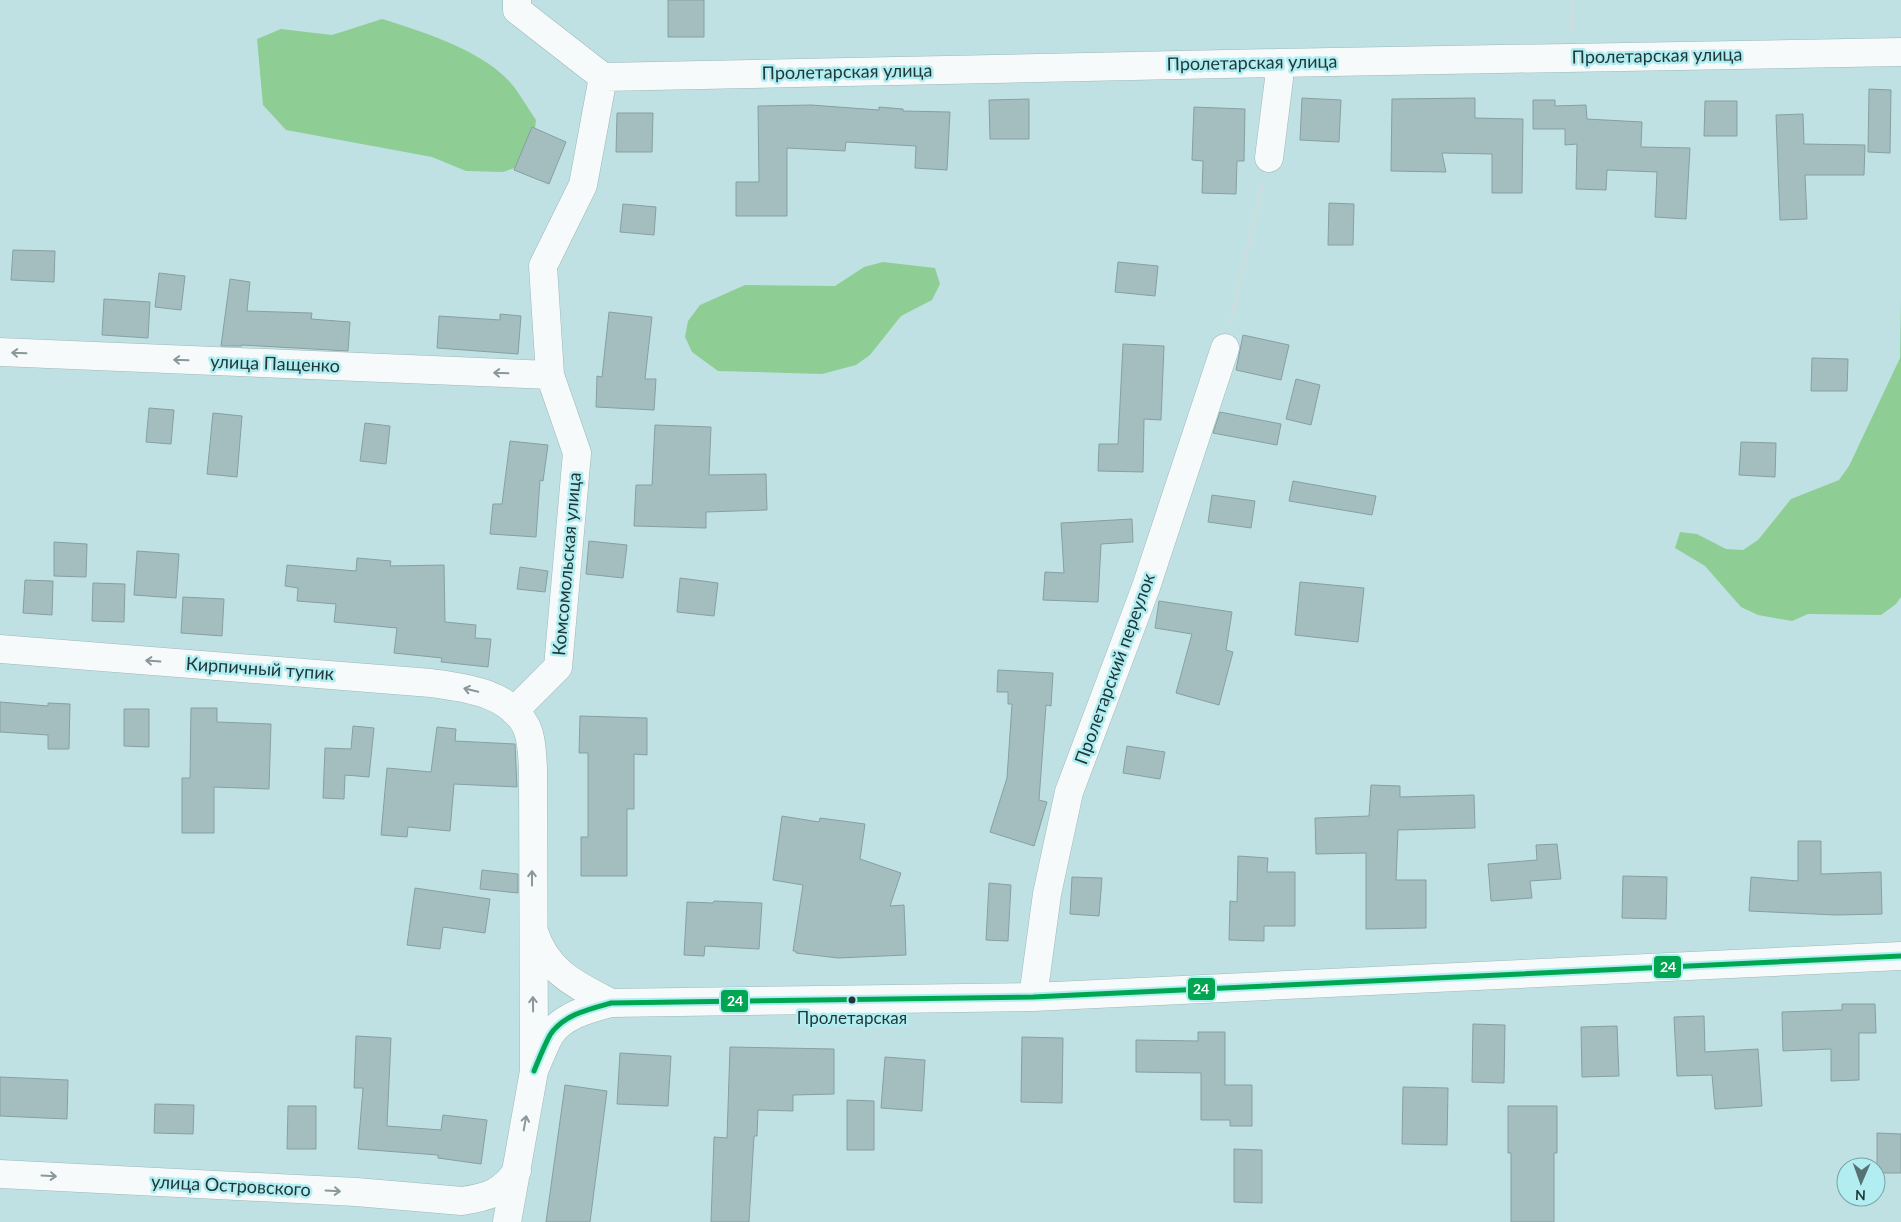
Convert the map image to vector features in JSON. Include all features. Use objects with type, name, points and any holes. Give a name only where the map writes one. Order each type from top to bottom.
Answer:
[{"type":"street","points":[[517,0],[517,10],[603,77]]},
{"type":"street","name":"Пролетарская улица","points":[[603,77],[1901,52]]},
{"type":"street","points":[[1269,158],[1279,79],[1277,63]]},
{"type":"street","name":"Комсомольская улица","points":[[514,711],[558,666],[577,453],[550,375],[543,266],[583,185],[603,77]]},
{"type":"street","name":"Пролетарский переулок","points":[[1033,997],[1047,894],[1069,792],[1146,588],[1225,348]]},
{"type":"street","name":"улица Пащенко","points":[[0,352],[550,375]]},
{"type":"street","name":"Кирпичный тупик","points":[[0,649],[431,683],[474,690],[497,698],[514,711]]},
{"type":"street","points":[[507,1222],[534,1071],[532,926],[533,768],[526,727],[514,711]]},
{"type":"street","points":[[532,926],[538,944],[547,959],[558,971],[572,983],[611,1003]]},
{"type":"street","points":[[534,1071],[551,1035],[566,1020],[586,1009],[611,1003],[1033,997],[1901,956]]},
{"type":"street","name":"улица Островского","points":[[0,1174],[356,1192],[462,1201],[478,1199],[500,1190],[509,1183],[517,1171]]},
{"type":"street","name":"улица Островского","points":[[462,1201],[478,1208],[496,1222]]},
{"type":"path","points":[[1225,348],[1269,158]]},
{"type":"green space","points":[[382,19],[448,42],[495,68],[519,93],[536,120],[532,155],[520,166],[503,172],[466,171],[432,157],[286,130],[263,105],[257,39],[281,29],[332,35]]},
{"type":"green space","points":[[883,262],[935,268],[940,284],[932,300],[901,316],[870,355],[856,365],[822,374],[718,371],[692,352],[685,337],[688,321],[700,305],[745,285],[835,286],[864,267]]},
{"type":"green space","points":[[1901,299],[1901,597],[1896,604],[1881,615],[1808,614],[1792,621],[1758,615],[1741,607],[1705,566],[1675,548],[1680,532],[1697,534],[1726,549],[1743,550],[1758,540],[1791,499],[1839,480],[1849,466],[1900,358]]},
{"type":"building","points":[[668,0],[704,0],[704,37],[668,37]]},
{"type":"building","points":[[1869,89],[1891,90],[1890,153],[1868,152]]},
{"type":"building","points":[[1302,98],[1341,100],[1339,142],[1300,140]]},
{"type":"building","points":[[1475,98],[1475,118],[1523,119],[1522,193],[1492,193],[1492,154],[1442,153],[1446,172],[1391,171],[1392,99]]},
{"type":"building","points":[[1029,99],[1029,139],[990,139],[989,100]]},
{"type":"building","points":[[1533,100],[1555,100],[1555,106],[1586,105],[1587,119],[1642,122],[1641,147],[1690,148],[1686,219],[1655,217],[1657,172],[1607,170],[1606,190],[1576,189],[1577,144],[1565,145],[1565,129],[1533,129]]},
{"type":"building","points":[[1705,101],[1737,101],[1737,136],[1704,136]]},
{"type":"building","points":[[811,105],[879,110],[879,107],[903,109],[903,111],[950,112],[947,170],[915,168],[916,146],[846,142],[845,151],[787,148],[787,216],[736,216],[736,182],[759,182],[758,106]]},
{"type":"building","points":[[1194,107],[1245,109],[1244,161],[1237,161],[1236,194],[1202,193],[1203,161],[1192,160]]},
{"type":"building","points":[[617,113],[653,113],[652,152],[616,152]]},
{"type":"building","points":[[1803,114],[1804,144],[1865,145],[1864,175],[1805,175],[1807,219],[1780,220],[1776,115]]},
{"type":"building","points":[[532,127],[566,142],[549,184],[514,170]]},
{"type":"building","points":[[1329,203],[1354,204],[1353,245],[1328,245]]},
{"type":"building","points":[[623,204],[656,207],[654,235],[620,232]]},
{"type":"building","points":[[13,250],[55,251],[54,282],[11,280]]},
{"type":"building","points":[[1118,262],[1158,266],[1155,296],[1115,292]]},
{"type":"building","points":[[159,273],[185,276],[181,310],[155,307]]},
{"type":"building","points":[[230,279],[250,282],[247,311],[312,313],[311,319],[350,322],[348,351],[242,345],[221,346]]},
{"type":"building","points":[[104,299],[150,302],[148,338],[102,335]]},
{"type":"building","points":[[609,312],[652,317],[645,379],[656,379],[654,410],[596,407],[597,376],[602,377]]},
{"type":"building","points":[[500,314],[521,316],[518,354],[437,348],[439,316],[500,320]]},
{"type":"building","points":[[1243,335],[1289,345],[1281,380],[1236,370]]},
{"type":"building","points":[[1123,344],[1164,346],[1161,420],[1144,419],[1143,472],[1098,471],[1099,444],[1118,444]]},
{"type":"building","points":[[1812,358],[1848,359],[1847,391],[1811,391]]},
{"type":"building","points":[[1296,379],[1320,385],[1311,425],[1286,419]]},
{"type":"building","points":[[149,408],[174,410],[171,444],[146,442]]},
{"type":"building","points":[[1220,412],[1281,424],[1277,445],[1213,433]]},
{"type":"building","points":[[213,413],[242,416],[237,477],[207,474]]},
{"type":"building","points":[[365,423],[390,426],[386,464],[360,461]]},
{"type":"building","points":[[655,425],[711,427],[709,475],[766,474],[767,510],[706,512],[706,528],[634,526],[636,485],[652,485]]},
{"type":"building","points":[[510,441],[548,445],[543,481],[540,480],[536,537],[490,534],[493,504],[502,504]]},
{"type":"building","points":[[1741,442],[1776,443],[1775,477],[1739,475]]},
{"type":"building","points":[[1293,481],[1376,496],[1372,515],[1289,501]]},
{"type":"building","points":[[1212,495],[1255,501],[1251,528],[1208,522]]},
{"type":"building","points":[[1132,519],[1133,542],[1101,544],[1098,602],[1043,600],[1045,572],[1064,573],[1061,523]]},
{"type":"building","points":[[589,541],[627,545],[623,578],[586,574]]},
{"type":"building","points":[[54,542],[87,544],[86,577],[54,576]]},
{"type":"building","points":[[137,551],[179,554],[176,598],[134,595]]},
{"type":"building","points":[[357,558],[391,561],[390,566],[444,565],[445,622],[476,625],[475,638],[491,639],[488,667],[441,662],[442,658],[394,653],[397,628],[334,622],[336,604],[297,601],[298,588],[285,586],[287,565],[356,571]]},
{"type":"building","points":[[520,567],[548,571],[545,592],[517,589]]},
{"type":"building","points":[[680,578],[718,583],[714,616],[677,612]]},
{"type":"building","points":[[25,580],[53,581],[52,615],[23,613]]},
{"type":"building","points":[[1300,582],[1364,588],[1358,642],[1295,635]]},
{"type":"building","points":[[93,583],[125,584],[124,622],[92,621]]},
{"type":"building","points":[[183,597],[224,599],[222,636],[181,633]]},
{"type":"building","points":[[1159,601],[1232,612],[1226,650],[1233,652],[1219,705],[1176,693],[1192,634],[1155,628]]},
{"type":"building","points":[[998,670],[1053,673],[1051,706],[1046,705],[1039,800],[1047,802],[1034,846],[990,832],[1007,778],[1012,704],[1008,704],[1008,692],[997,692]]},
{"type":"building","points":[[0,702],[48,706],[48,703],[70,704],[69,749],[48,749],[48,735],[0,732]]},
{"type":"building","points":[[191,708],[217,708],[217,722],[271,724],[269,789],[214,787],[214,833],[182,833],[182,778],[190,778]]},
{"type":"building","points":[[124,709],[149,709],[149,747],[124,746]]},
{"type":"building","points":[[580,716],[647,718],[647,755],[634,754],[634,809],[627,809],[627,876],[581,876],[581,837],[588,837],[588,753],[579,753]]},
{"type":"building","points":[[353,726],[374,728],[369,777],[345,775],[344,799],[323,798],[325,748],[351,749]]},
{"type":"building","points":[[437,727],[456,729],[455,741],[515,744],[517,787],[454,784],[450,831],[408,827],[407,837],[381,835],[387,768],[431,772]]},
{"type":"building","points":[[1127,746],[1165,752],[1160,779],[1123,773]]},
{"type":"building","points":[[1371,785],[1400,786],[1400,797],[1474,795],[1475,828],[1398,830],[1396,880],[1426,880],[1426,928],[1366,929],[1366,853],[1316,854],[1315,818],[1369,816]]},
{"type":"building","points":[[782,816],[819,822],[820,818],[865,824],[860,859],[901,873],[890,906],[904,905],[906,955],[838,958],[796,953],[796,951],[793,951],[803,885],[773,880]]},
{"type":"building","points":[[1798,841],[1821,841],[1821,874],[1881,872],[1882,914],[1836,915],[1749,911],[1751,877],[1798,881]]},
{"type":"building","points":[[1557,844],[1561,879],[1530,881],[1532,898],[1491,901],[1488,864],[1537,860],[1536,845]]},
{"type":"building","points":[[1238,856],[1268,858],[1267,872],[1295,872],[1295,926],[1264,926],[1264,941],[1229,940],[1230,901],[1237,902]]},
{"type":"building","points":[[482,870],[518,874],[518,893],[480,889]]},
{"type":"building","points":[[1623,876],[1667,877],[1666,919],[1622,918]]},
{"type":"building","points":[[1072,877],[1102,878],[1099,916],[1070,914]]},
{"type":"building","points":[[989,883],[1011,885],[1008,941],[986,940]]},
{"type":"building","points":[[415,888],[490,899],[485,933],[443,927],[440,949],[407,945]]},
{"type":"building","points":[[714,901],[762,903],[759,949],[705,946],[704,956],[684,955],[687,902],[713,903]]},
{"type":"building","points":[[1842,1004],[1875,1004],[1876,1033],[1859,1033],[1859,1080],[1831,1081],[1831,1049],[1783,1051],[1782,1012],[1842,1010]]},
{"type":"building","points":[[1704,1016],[1705,1052],[1758,1049],[1762,1106],[1715,1109],[1712,1075],[1677,1076],[1674,1017]]},
{"type":"building","points":[[1473,1024],[1505,1025],[1504,1083],[1472,1082]]},
{"type":"building","points":[[1617,1026],[1619,1076],[1582,1077],[1581,1027]]},
{"type":"building","points":[[1198,1032],[1225,1032],[1225,1085],[1252,1085],[1252,1126],[1230,1126],[1230,1120],[1201,1120],[1201,1073],[1136,1072],[1136,1040],[1198,1041]]},
{"type":"building","points":[[356,1036],[391,1038],[387,1126],[441,1130],[443,1115],[487,1120],[481,1164],[438,1158],[438,1155],[358,1149],[363,1088],[354,1088]]},
{"type":"building","points":[[1022,1037],[1063,1038],[1062,1103],[1021,1102]]},
{"type":"building","points":[[730,1047],[834,1049],[834,1094],[793,1095],[793,1111],[758,1110],[757,1136],[754,1136],[749,1222],[711,1222],[714,1137],[727,1138]]},
{"type":"building","points":[[620,1053],[671,1056],[668,1106],[617,1104]]},
{"type":"building","points":[[885,1057],[925,1060],[922,1111],[881,1108]]},
{"type":"building","points":[[0,1077],[68,1080],[67,1119],[0,1116]]},
{"type":"building","points":[[565,1085],[607,1091],[590,1222],[546,1222]]},
{"type":"building","points":[[1403,1087],[1448,1088],[1447,1145],[1402,1144]]},
{"type":"building","points":[[847,1100],[874,1101],[874,1150],[847,1150]]},
{"type":"building","points":[[155,1104],[194,1105],[193,1134],[154,1133]]},
{"type":"building","points":[[288,1106],[316,1106],[316,1149],[287,1149]]},
{"type":"building","points":[[1508,1106],[1557,1106],[1557,1153],[1554,1153],[1554,1222],[1511,1222],[1511,1153],[1508,1153]]},
{"type":"building","points":[[1877,1133],[1901,1134],[1901,1173],[1886,1173],[1886,1157],[1877,1157]]},
{"type":"building","points":[[1234,1149],[1262,1150],[1262,1203],[1234,1202]]},
{"type":"transit line","name":"24","points":[[534,1071],[555,1028],[577,1014],[611,1003],[1033,997],[1901,956]]},
{"type":"place","name":"Пролетарская","points":[[852,1000]]}]
